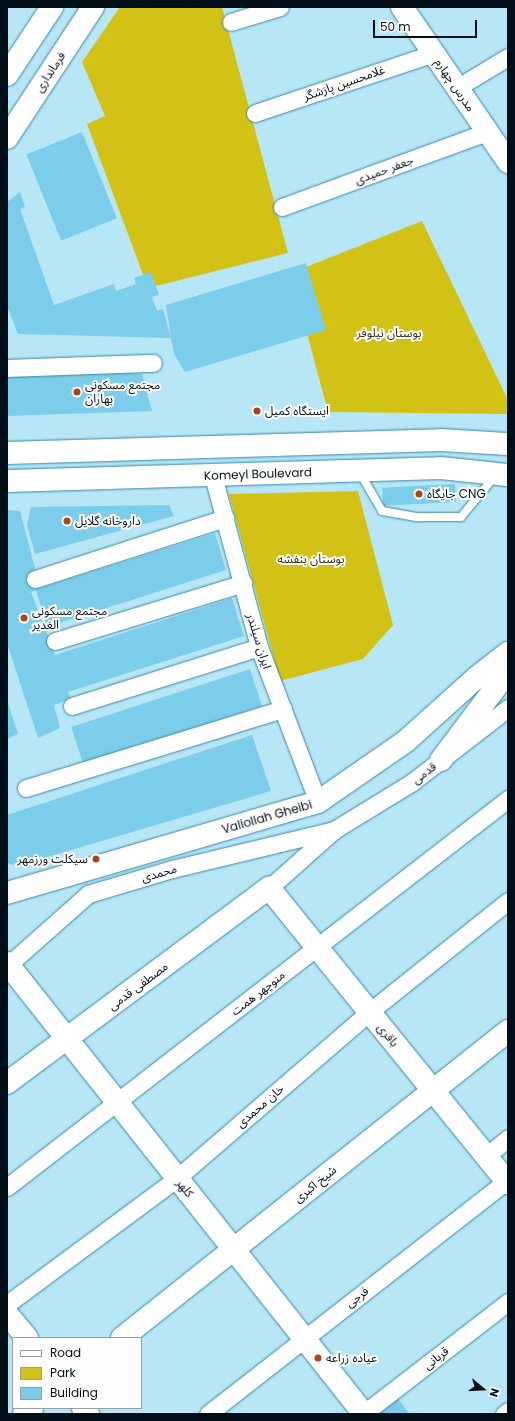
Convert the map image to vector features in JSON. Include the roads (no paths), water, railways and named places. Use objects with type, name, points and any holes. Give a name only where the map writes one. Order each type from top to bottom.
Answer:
[{"type":"street","points":[[7,75],[52,7]]},
{"type":"street","name":"فرمانداری","points":[[7,138],[93,7]]},
{"type":"street","points":[[232,22],[280,7]]},
{"type":"street","name":"مدرس چهارم","points":[[402,7],[508,162]]},
{"type":"street","name":"مدرس چهارم","points":[[419,7],[508,144]]},
{"type":"street","name":"غلامحسین پازشگر","points":[[255,113],[434,53]]},
{"type":"street","points":[[468,81],[508,57]]},
{"type":"street","name":"جعفر حمیدی","points":[[282,207],[487,132]]},
{"type":"street","points":[[7,368],[153,363]]},
{"type":"street","points":[[7,453],[441,440],[508,444]]},
{"type":"street","name":"Komeyl Boulevard","points":[[7,481],[441,468],[502,474]]},
{"type":"street","name":"ایران سیلندر","points":[[213,476],[260,647],[318,802]]},
{"type":"street","points":[[35,579],[225,518]]},
{"type":"street","points":[[55,641],[242,584]]},
{"type":"street","points":[[72,706],[260,647]]},
{"type":"street","name":"Valiollah Gheibi","points":[[7,893],[318,802],[406,741],[476,678],[508,653]]},
{"type":"street","points":[[441,760],[508,671]]},
{"type":"street","name":"قدمی","points":[[334,830],[411,783],[508,708]]},
{"type":"street","points":[[26,788],[283,709]]},
{"type":"street","name":"منوچهر همت","points":[[7,1187],[508,799]]},
{"type":"street","points":[[268,888],[334,830]]},
{"type":"street","name":"محمدی","points":[[8,965],[88,894],[172,869],[334,830]]},
{"type":"street","name":"باقری","points":[[268,888],[507,1182]]},
{"type":"street","name":"مصطفی قدمی","points":[[7,1083],[268,888]]},
{"type":"street","name":"خان محمدی","points":[[7,1304],[177,1178],[369,1012],[508,901]]},
{"type":"street","name":"کلهر","points":[[8,965],[363,1414]]},
{"type":"street","name":"شیخ اکبری","points":[[123,1337],[508,1031]]},
{"type":"street","points":[[486,1156],[508,1138]]},
{"type":"street","name":"فرجی","points":[[208,1414],[507,1182]]},
{"type":"street","name":"قربانی","points":[[363,1414],[508,1302]]},
{"type":"street","points":[[7,1314],[26,1337]]},
{"type":"street","points":[[504,1414],[508,1411]]},
{"type":"lane","points":[[359,471],[382,511],[417,517],[461,516],[502,474]]},
{"type":"place","name":"مجتمع مسکونی بهاران","points":[[77,392]]},
{"type":"place","name":"ایستگاه کمیل","points":[[257,411]]},
{"type":"place","name":"جایگاه CNG","points":[[419,494]]},
{"type":"place","name":"داروخانه گلایل","points":[[67,521]]},
{"type":"place","name":"مجتمع مسکونی الغدیر","points":[[24,618]]},
{"type":"place","name":"سیکلت ورزمهر","points":[[96,859]]},
{"type":"place","name":"عیاده زراعه","points":[[318,1358]]},
{"type":"park label","name":"بوستان نیلوفر","points":[[389,333]]},
{"type":"park label","name":"بوستان بنفشه","points":[[311,559]]}]
